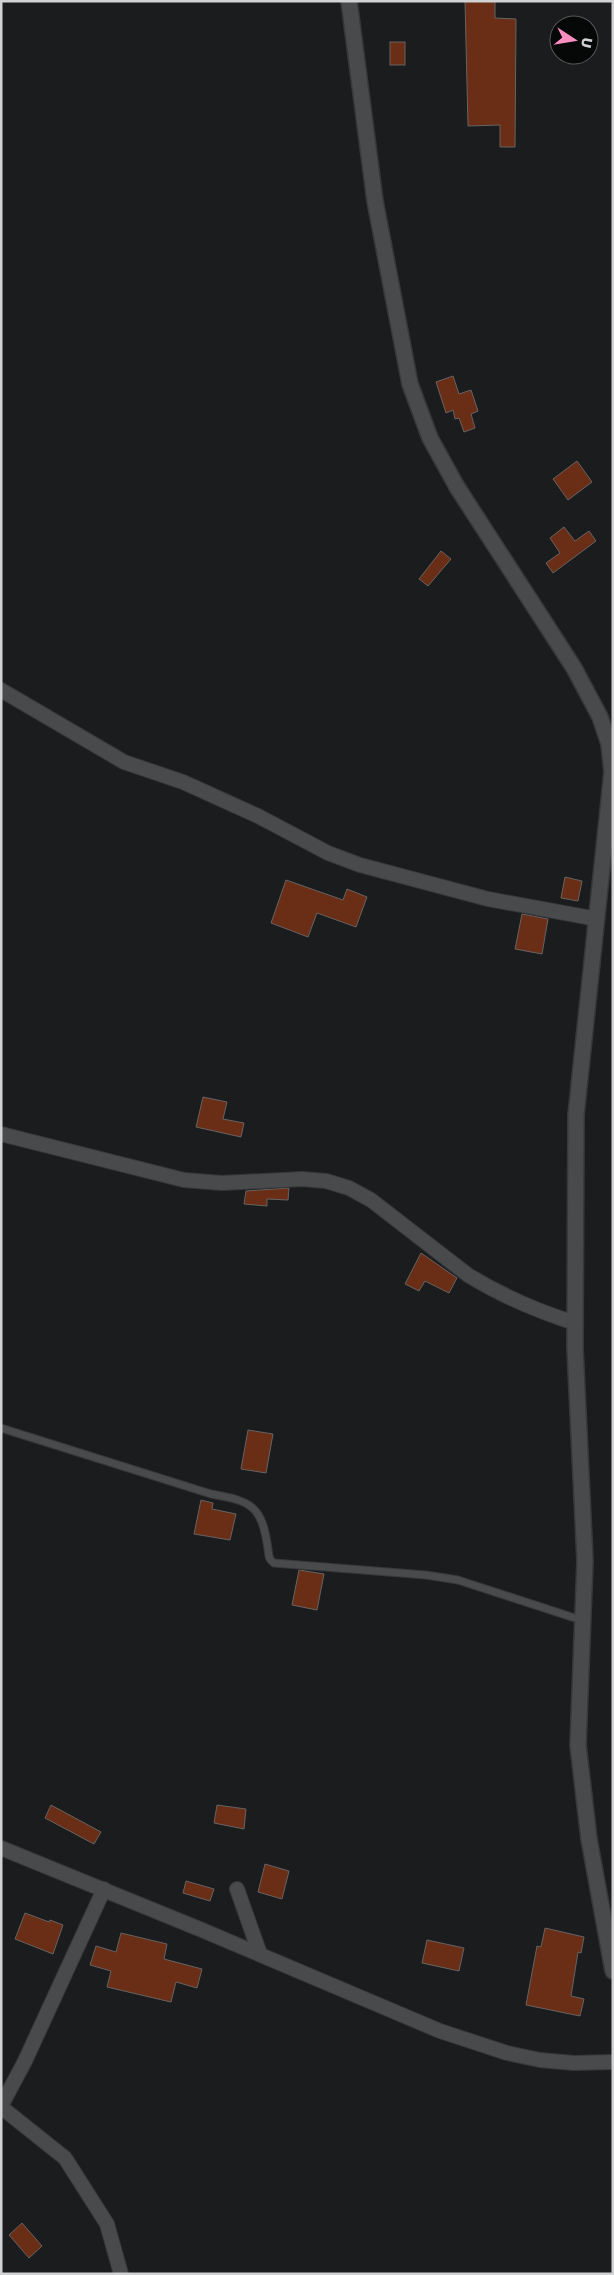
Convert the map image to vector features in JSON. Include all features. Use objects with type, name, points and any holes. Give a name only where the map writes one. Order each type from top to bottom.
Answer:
[{"type":"street","points":[[349,1],[375,201],[410,384],[430,438],[457,487],[574,668],[600,717],[609,744],[612,772],[576,1115],[576,1323],[585,1561],[581,1620],[578,1745],[589,1839],[613,1971]]},
{"type":"street","points":[[1,690],[124,762],[183,782],[258,816],[328,853],[360,865],[488,899],[597,919]]},
{"type":"street","points":[[1,1134],[184,1180],[222,1182],[302,1179],[326,1181],[349,1188],[371,1200],[468,1275],[535,1310],[576,1323]]},
{"type":"street","points":[[1,1848],[260,1954],[440,2032],[506,2053],[549,2061],[613,2062]]},
{"type":"street","points":[[237,1889],[260,1954]]},
{"type":"street","points":[[104,1890],[25,2061],[1,2106],[65,2158],[107,2224],[121,2274]]},
{"type":"lane","points":[[1,1428],[211,1494],[239,1499],[251,1504],[261,1518],[269,1557],[274,1563],[426,1575],[458,1580],[581,1620]]},
{"type":"building","points":[[465,1],[495,1],[495,18],[516,19],[515,147],[500,147],[500,125],[468,126]]},
{"type":"building","points":[[390,42],[405,42],[405,65],[390,65]]},
{"type":"building","points":[[453,376],[459,394],[471,390],[478,411],[471,414],[475,428],[464,432],[459,418],[455,419],[453,410],[446,413],[436,382]]},
{"type":"building","points":[[577,461],[592,482],[568,500],[553,479]]},
{"type":"building","points":[[564,527],[575,541],[589,531],[596,541],[553,573],[546,563],[560,553],[550,538]]},
{"type":"building","points":[[441,551],[451,559],[428,586],[419,579]]},
{"type":"building","points":[[565,877],[582,881],[578,901],[561,898]]},
{"type":"building","points":[[286,880],[343,900],[347,889],[367,897],[356,927],[317,913],[308,937],[271,923]]},
{"type":"building","points":[[522,914],[548,919],[542,954],[515,949]]},
{"type":"building","points":[[203,1097],[227,1102],[223,1119],[244,1123],[241,1137],[196,1127]]},
{"type":"building","points":[[289,1188],[288,1200],[267,1199],[267,1206],[244,1204],[246,1191]]},
{"type":"building","points":[[421,1253],[457,1278],[449,1293],[425,1281],[419,1291],[405,1284]]},
{"type":"building","points":[[248,1430],[273,1434],[266,1473],[241,1469]]},
{"type":"building","points":[[201,1500],[213,1503],[212,1509],[236,1514],[230,1540],[194,1534]]},
{"type":"building","points":[[299,1570],[324,1574],[317,1610],[292,1605]]},
{"type":"building","points":[[51,1805],[101,1832],[94,1844],[45,1818]]},
{"type":"building","points":[[217,1805],[246,1809],[244,1829],[214,1823]]},
{"type":"building","points":[[265,1864],[289,1871],[282,1899],[258,1892]]},
{"type":"building","points":[[186,1881],[214,1889],[210,1901],[183,1893]]},
{"type":"building","points":[[25,1913],[63,1925],[53,1954],[15,1939]]},
{"type":"building","points":[[545,1928],[584,1937],[581,1953],[578,1952],[571,1996],[584,1999],[580,2016],[526,2005],[537,1946],[541,1947]]},
{"type":"building","points":[[121,1933],[167,1944],[164,1959],[202,1969],[197,1988],[176,1982],[171,2002],[107,1987],[111,1971],[90,1965],[96,1946],[116,1952]]},
{"type":"building","points":[[427,1940],[464,1948],[459,1971],[422,1963]]},
{"type":"building","points":[[22,2223],[42,2246],[29,2258],[9,2235]]}]
